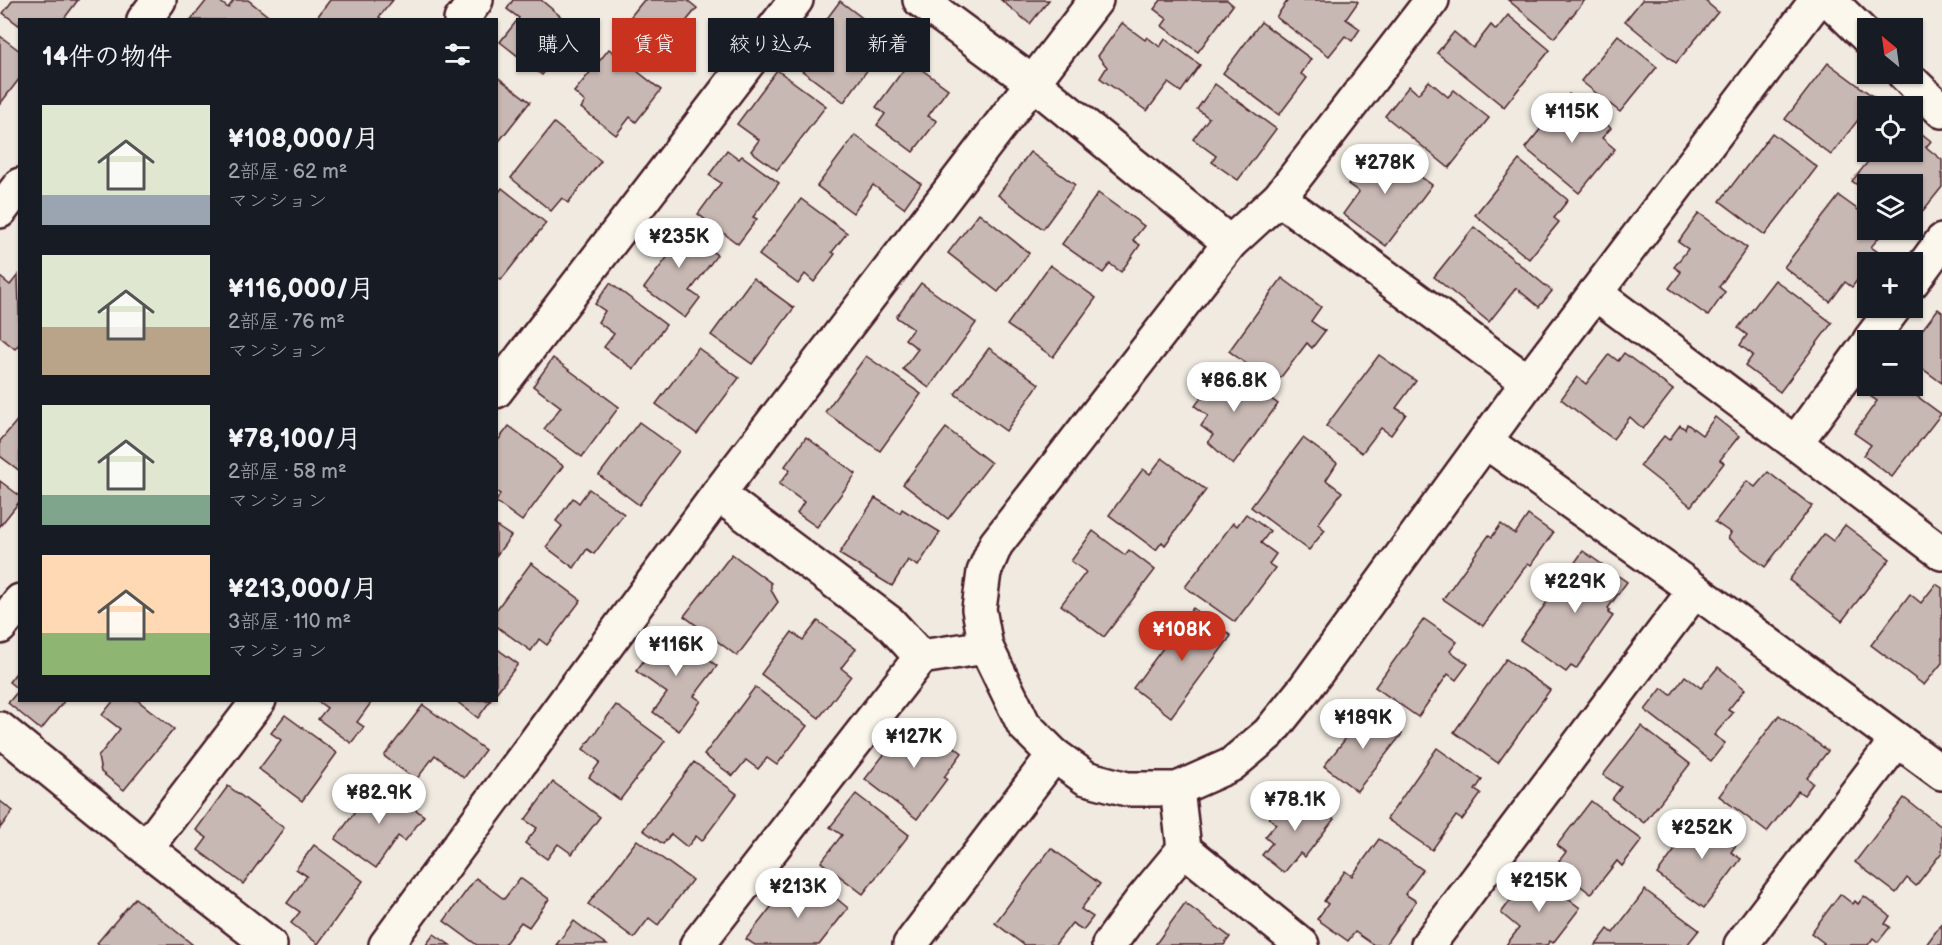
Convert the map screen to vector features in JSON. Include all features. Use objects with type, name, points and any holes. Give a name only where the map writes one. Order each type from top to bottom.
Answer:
[{"type":"street","points":[[146,18],[159,0]]},
{"type":"street","points":[[462,18],[476,0]]},
{"type":"street","points":[[498,388],[796,0]]},
{"type":"street","points":[[920,0],[1033,83],[1230,243]]},
{"type":"street","points":[[386,945],[718,494],[1096,0]]},
{"type":"street","points":[[1432,0],[1279,198],[1230,243],[996,543],[984,572],[979,609],[986,647],[1024,725],[1054,756],[1086,778],[1127,789],[1177,789],[1231,765],[1269,733],[1306,687],[1528,382],[1817,0]]},
{"type":"street","points":[[1829,0],[1857,27]]},
{"type":"street","points":[[1914,84],[1942,111]]},
{"type":"street","points":[[0,211],[18,188]]},
{"type":"street","points":[[1279,198],[1528,382]]},
{"type":"street","points":[[1923,267],[1942,242]]},
{"type":"street","points":[[1595,293],[1942,553]]},
{"type":"street","points":[[1796,442],[1857,358]]},
{"type":"street","points":[[1485,441],[1695,590],[1942,773]]},
{"type":"street","points":[[718,494],[890,623],[921,657]]},
{"type":"street","points":[[1428,945],[1695,590]]},
{"type":"street","points":[[0,627],[18,604]]},
{"type":"street","points":[[697,945],[921,657],[986,647]]},
{"type":"street","points":[[146,848],[257,702]]},
{"type":"street","points":[[0,729],[270,945]]},
{"type":"street","points":[[1741,945],[1897,740]]},
{"type":"street","points":[[910,945],[1054,756]]},
{"type":"street","points":[[1177,789],[1184,849],[1302,945]]},
{"type":"street","points":[[1109,945],[1141,901],[1184,849]]},
{"type":"building","points":[[13,0],[78,0],[64,18],[18,18],[18,24],[3,13]]},
{"type":"building","points":[[207,0],[218,0],[228,8],[234,0],[248,0],[270,18],[193,18]]},
{"type":"building","points":[[330,0],[393,0],[380,18],[316,18]]},
{"type":"building","points":[[513,0],[541,0],[563,18],[519,18],[507,9]]},
{"type":"building","points":[[644,0],[687,0],[697,8],[689,18],[629,18]]},
{"type":"building","points":[[1001,0],[1049,0],[1030,24]]},
{"type":"building","points":[[1161,0],[1227,0],[1233,5],[1198,52],[1162,26],[1167,19],[1154,9]]},
{"type":"building","points":[[1288,0],[1355,0],[1358,2],[1346,19],[1360,29],[1352,41],[1345,36],[1329,56],[1276,17]]},
{"type":"building","points":[[1508,0],[1585,0],[1554,38]]},
{"type":"building","points":[[1642,0],[1704,0],[1718,12],[1676,63],[1625,21]]},
{"type":"building","points":[[840,1],[862,18],[846,18],[846,72],[866,72],[844,102],[804,72],[834,72],[834,18],[827,18]]},
{"type":"building","points":[[1508,15],[1550,50],[1504,107],[1437,53],[1454,32],[1473,48],[1491,25],[1496,30]]},
{"type":"building","points":[[516,22],[516,55],[500,42]]},
{"type":"building","points":[[1261,22],[1311,59],[1301,74],[1307,78],[1279,115],[1223,73]]},
{"type":"building","points":[[1122,23],[1145,40],[1147,37],[1160,47],[1165,39],[1200,65],[1181,92],[1168,83],[1147,111],[1100,78],[1107,67],[1098,56]]},
{"type":"building","points":[[1618,35],[1657,67],[1620,112],[1581,81]]},
{"type":"building","points":[[0,36],[18,50],[18,81],[0,104]]},
{"type":"building","points":[[609,49],[612,51],[612,72],[638,72],[661,90],[636,122],[630,117],[616,135],[581,108],[585,102],[574,92],[590,72],[600,72],[600,60]]},
{"type":"building","points":[[1828,63],[1872,96],[1857,96],[1857,121],[1831,155],[1785,119]]},
{"type":"building","points":[[776,72],[780,72],[826,106],[777,170],[751,151],[759,140],[737,124]]},
{"type":"building","points":[[902,72],[925,72],[948,89],[928,116],[937,121],[913,152],[877,125],[885,114],[876,107]]},
{"type":"building","points":[[498,78],[530,102],[498,142]]},
{"type":"building","points":[[1429,81],[1448,97],[1454,90],[1489,118],[1449,168],[1385,116],[1409,86],[1418,94]]},
{"type":"building","points":[[1215,84],[1276,129],[1238,180],[1212,162],[1216,156],[1193,139],[1209,118],[1197,109]]},
{"type":"building","points":[[1569,94],[1611,128],[1602,138],[1615,149],[1579,193],[1525,148]]},
{"type":"building","points":[[554,123],[601,161],[568,203],[562,198],[551,211],[511,178]]},
{"type":"building","points":[[1772,133],[1817,167],[1765,235],[1720,201]]},
{"type":"building","points":[[855,135],[921,184],[904,208],[873,185],[853,213],[817,186]]},
{"type":"building","points":[[1923,135],[1931,141],[1926,147],[1942,160],[1942,187],[1923,211],[1923,174],[1858,174],[1868,162],[1923,162]]},
{"type":"building","points":[[1377,145],[1432,185],[1386,246],[1343,214],[1359,192],[1348,184]]},
{"type":"building","points":[[727,150],[739,159],[742,156],[779,183],[753,217],[757,219],[738,244],[698,214],[721,183],[709,175]]},
{"type":"building","points":[[1030,152],[1075,185],[1043,229],[998,195]]},
{"type":"building","points":[[1519,160],[1568,200],[1554,218],[1559,222],[1529,259],[1475,215]]},
{"type":"building","points":[[1857,175],[1857,185],[1852,181]]},
{"type":"building","points":[[502,188],[546,223],[501,280],[498,278],[498,193]]},
{"type":"building","points":[[1098,193],[1144,226],[1133,240],[1140,245],[1121,272],[1110,264],[1103,273],[1062,244]]},
{"type":"building","points":[[1839,196],[1857,209],[1857,240],[1877,240],[1871,247],[1878,252],[1857,252],[1857,280],[1852,287],[1845,282],[1830,302],[1784,267]]},
{"type":"building","points":[[801,199],[847,233],[832,252],[835,254],[814,282],[805,274],[798,284],[759,255]]},
{"type":"building","points":[[979,213],[1029,253],[998,292],[948,253]]},
{"type":"building","points":[[1699,213],[1747,248],[1719,287],[1725,292],[1708,316],[1669,288],[1681,272],[1674,267],[1688,249],[1678,242]]},
{"type":"building","points":[[670,220],[717,255],[690,291],[700,298],[685,318],[644,288],[669,255],[653,243]]},
{"type":"building","points":[[1474,227],[1552,291],[1539,307],[1516,288],[1489,322],[1434,277]]},
{"type":"building","points":[[1050,265],[1096,298],[1053,357],[1007,325]]},
{"type":"building","points":[[18,275],[18,345],[15,349],[0,337],[0,277],[10,285]]},
{"type":"building","points":[[753,278],[794,308],[752,364],[711,335]]},
{"type":"building","points":[[1282,278],[1321,307],[1311,321],[1325,331],[1312,348],[1307,343],[1275,385],[1229,351]]},
{"type":"building","points":[[1775,280],[1832,323],[1780,392],[1745,366],[1753,355],[1740,345],[1747,335],[1738,328]]},
{"type":"building","points":[[610,283],[666,325],[634,369],[604,347],[614,334],[598,322],[605,311],[595,304]]},
{"type":"building","points":[[921,283],[976,323],[929,388],[903,369],[918,349],[905,339],[913,329],[896,317]]},
{"type":"building","points":[[1938,309],[1942,312],[1942,383],[1923,369],[1922,330]]},
{"type":"building","points":[[698,348],[739,378],[697,434],[656,404]]},
{"type":"building","points":[[989,348],[1039,384],[1006,431],[955,394]]},
{"type":"building","points":[[1624,353],[1673,390],[1643,429],[1630,417],[1613,439],[1561,399],[1577,377],[1586,384],[1609,354],[1618,361]]},
{"type":"building","points":[[1379,355],[1416,381],[1396,408],[1406,414],[1391,435],[1381,428],[1362,453],[1326,426]]},
{"type":"building","points":[[866,356],[921,394],[880,451],[825,412]]},
{"type":"building","points":[[553,358],[619,407],[582,457],[544,429],[561,407],[533,386]]},
{"type":"building","points":[[1225,365],[1278,404],[1233,465],[1208,442],[1213,435],[1201,426],[1208,416],[1195,406]]},
{"type":"building","points":[[1870,396],[1917,396],[1941,414],[1892,477],[1863,455],[1871,445],[1854,433],[1877,401]]},
{"type":"building","points":[[1715,417],[1739,436],[1720,460],[1724,463],[1691,506],[1640,466],[1664,436],[1669,440],[1680,425],[1685,429],[1687,424],[1702,435]]},
{"type":"building","points":[[18,419],[18,470],[0,456],[0,441]]},
{"type":"building","points":[[639,422],[679,451],[639,505],[599,475]]},
{"type":"building","points":[[509,426],[563,466],[522,521],[498,503],[500,494],[498,492],[498,440]]},
{"type":"building","points":[[946,428],[991,463],[948,519],[903,484]]},
{"type":"building","points":[[806,437],[856,474],[817,527],[797,513],[804,502],[779,484],[790,470],[785,466]]},
{"type":"building","points":[[1303,438],[1337,463],[1326,480],[1342,492],[1318,524],[1325,530],[1309,550],[1251,507]]},
{"type":"building","points":[[1162,458],[1206,490],[1165,545],[1162,542],[1156,550],[1109,515],[1143,469],[1150,474]]},
{"type":"building","points":[[1768,472],[1812,506],[1765,567],[1728,538],[1731,533],[1715,522],[1747,481],[1755,487]]},
{"type":"building","points":[[0,481],[18,494],[18,504],[0,526]]},
{"type":"building","points":[[589,489],[624,514],[594,554],[587,549],[574,568],[546,547],[562,526],[556,521],[573,498],[579,503]]},
{"type":"building","points":[[875,498],[900,513],[902,509],[940,532],[918,566],[908,560],[892,586],[839,554]]},
{"type":"building","points":[[1246,514],[1270,531],[1261,543],[1276,554],[1269,564],[1275,568],[1235,622],[1185,587],[1233,523],[1237,526]]},
{"type":"building","points":[[1528,515],[1553,533],[1531,565],[1528,563],[1483,626],[1443,599],[1489,535],[1492,537],[1501,524],[1515,534]]},
{"type":"building","points":[[1845,525],[1890,559],[1842,621],[1789,580],[1824,534],[1833,541]]},
{"type":"building","points":[[498,527],[511,536],[498,553]]},
{"type":"building","points":[[1093,531],[1125,555],[1129,550],[1155,570],[1104,637],[1061,605],[1086,572],[1071,561]]},
{"type":"building","points":[[1583,551],[1627,582],[1608,608],[1610,610],[1608,613],[1613,616],[1576,669],[1571,666],[1566,672],[1520,640]]},
{"type":"building","points":[[732,554],[771,583],[771,590],[778,602],[737,656],[684,616]]},
{"type":"building","points":[[531,563],[581,600],[547,645],[539,639],[531,651],[498,627],[498,607]]},
{"type":"building","points":[[1936,584],[1942,588],[1942,663],[1924,685],[1871,645],[1910,594],[1921,603]]},
{"type":"building","points":[[1193,608],[1231,636],[1171,717],[1133,688]]},
{"type":"building","points":[[1424,619],[1457,642],[1450,651],[1468,664],[1456,680],[1448,674],[1418,717],[1375,687]]},
{"type":"building","points":[[818,621],[856,649],[841,668],[851,676],[819,718],[761,674],[792,632],[803,640]]},
{"type":"building","points":[[667,629],[717,666],[694,696],[701,701],[679,731],[653,712],[667,693],[636,671]]},
{"type":"building","points":[[498,649],[518,664],[498,690]]},
{"type":"building","points":[[1506,659],[1550,690],[1498,763],[1454,732]]},
{"type":"building","points":[[1718,667],[1745,689],[1728,710],[1733,713],[1714,735],[1725,743],[1711,761],[1645,710],[1662,688],[1671,695],[1685,676],[1701,688]]},
{"type":"building","points":[[18,671],[18,689],[9,682]]},
{"type":"building","points":[[755,687],[807,726],[777,765],[767,758],[758,769],[746,760],[733,776],[704,755]]},
{"type":"building","points":[[18,691],[18,702],[63,702],[41,730],[8,703]]},
{"type":"building","points":[[112,702],[140,702],[174,729],[124,790],[101,772],[98,757],[120,729],[102,715]]},
{"type":"building","points":[[319,702],[372,702],[357,722],[364,727],[351,743],[318,719],[327,708]]},
{"type":"building","points":[[458,702],[490,702],[478,718]]},
{"type":"building","points":[[423,705],[485,750],[464,778],[435,755],[416,780],[384,756]]},
{"type":"building","points":[[616,705],[665,741],[620,800],[589,777],[600,762],[583,749]]},
{"type":"building","points":[[1369,709],[1402,734],[1357,791],[1324,766]]},
{"type":"building","points":[[285,715],[337,753],[302,801],[259,769],[281,740],[271,733]]},
{"type":"building","points":[[1779,715],[1828,751],[1807,778],[1813,783],[1804,795],[1798,791],[1767,832],[1719,796]]},
{"type":"building","points":[[907,725],[925,739],[932,729],[962,753],[944,777],[947,779],[917,819],[865,779]]},
{"type":"building","points":[[1641,726],[1690,764],[1644,823],[1612,799],[1621,787],[1603,775]]},
{"type":"building","points":[[1437,748],[1482,780],[1475,790],[1481,794],[1462,820],[1456,816],[1432,850],[1387,819]]},
{"type":"building","points":[[694,762],[737,794],[702,841],[696,836],[687,847],[671,834],[663,844],[643,830]]},
{"type":"building","points":[[378,781],[424,816],[405,841],[398,836],[376,868],[335,839]]},
{"type":"building","points":[[553,782],[600,817],[572,854],[558,844],[547,859],[525,843],[537,828],[525,820]]},
{"type":"building","points":[[228,786],[284,828],[243,884],[198,850],[207,838],[196,830]]},
{"type":"building","points":[[856,794],[909,835],[863,894],[821,862],[842,835],[830,827]]},
{"type":"building","points":[[1286,797],[1300,807],[1307,799],[1334,819],[1305,857],[1300,853],[1284,873],[1262,855],[1272,843],[1265,837],[1276,824],[1269,818]]},
{"type":"building","points":[[1904,798],[1942,827],[1942,852],[1916,886],[1907,878],[1896,893],[1855,862]]},
{"type":"building","points":[[0,801],[13,811],[0,828]]},
{"type":"building","points":[[1591,801],[1642,840],[1622,866],[1617,861],[1591,894],[1555,866],[1566,852],[1557,845]]},
{"type":"building","points":[[1704,811],[1741,838],[1731,852],[1741,859],[1704,908],[1657,874]]},
{"type":"building","points":[[1379,839],[1423,870],[1405,894],[1416,901],[1385,945],[1374,945],[1355,932],[1348,941],[1317,919],[1328,904],[1324,901],[1345,871],[1352,876]]},
{"type":"building","points":[[637,840],[692,880],[658,925],[649,918],[634,938],[588,904]]},
{"type":"building","points":[[314,845],[363,881],[318,944],[291,923],[300,912],[287,903],[307,876],[296,869]]},
{"type":"building","points":[[1051,848],[1100,884],[1081,909],[1093,917],[1083,930],[1072,923],[1055,945],[1024,945],[995,923]]},
{"type":"building","points":[[1532,872],[1580,908],[1553,943],[1550,941],[1547,945],[1506,945],[1519,928],[1501,913]]},
{"type":"building","points":[[476,878],[504,899],[520,878],[549,899],[529,927],[521,922],[504,945],[477,945],[444,921]]},
{"type":"building","points":[[790,883],[810,899],[821,886],[848,908],[819,945],[755,945],[746,939]]},
{"type":"building","points":[[1645,890],[1699,930],[1687,945],[1596,945],[1608,929],[1613,933]]},
{"type":"building","points":[[1840,894],[1853,904],[1855,901],[1858,904],[1864,896],[1890,916],[1885,924],[1890,927],[1878,942],[1873,938],[1868,945],[1822,945],[1824,943],[1811,933]]},
{"type":"building","points":[[135,898],[193,945],[100,945],[97,943]]},
{"type":"building","points":[[1185,903],[1230,937],[1224,945],[1155,945]]},
{"type":"building","points":[[574,921],[586,930],[607,945],[556,945]]},
{"type":"building","points":[[1942,923],[1942,945],[1926,945]]},
{"type":"building","points":[[434,934],[450,945],[426,945]]}]
